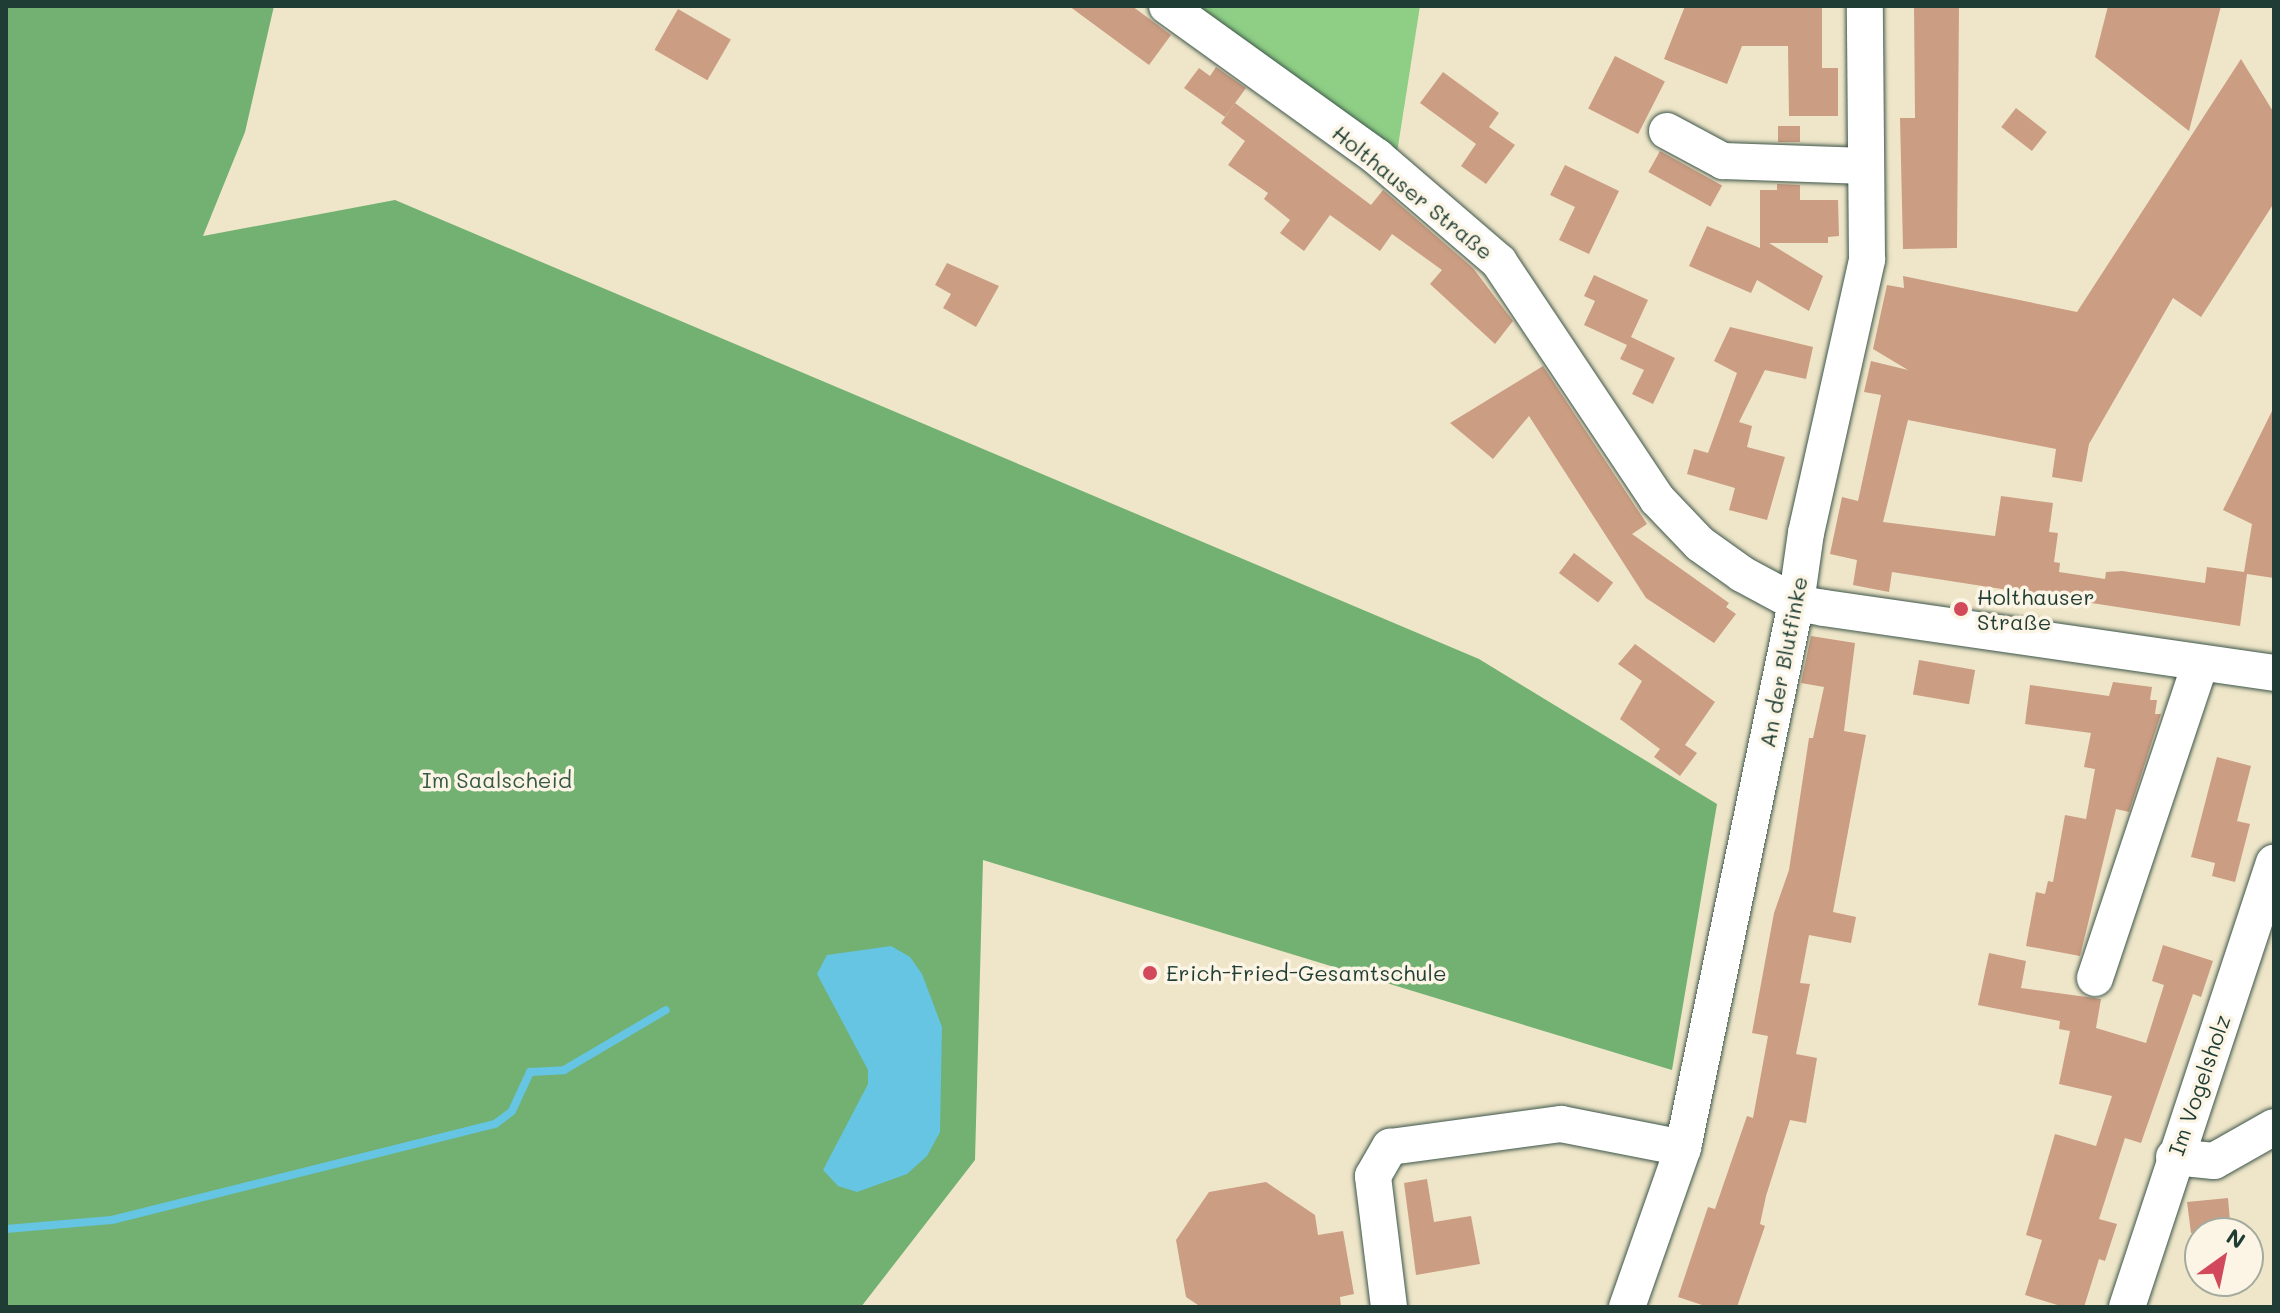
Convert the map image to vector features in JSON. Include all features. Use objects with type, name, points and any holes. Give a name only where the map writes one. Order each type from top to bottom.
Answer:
[{"type":"street","name":"Holthauser Straße","points":[[1167,6],[1377,157],[1499,262],[1657,499],[1700,544],[1796,603],[2200,665],[2274,673]]},
{"type":"street","name":"An der Blutfinke","points":[[1627,1307],[1683,1148],[1796,603],[1806,533],[1867,259],[1865,6]]},
{"type":"street","points":[[1667,131],[1723,161],[1866,166]]},
{"type":"street","points":[[2095,978],[2200,665]]},
{"type":"street","name":"Im Vogelsholz","points":[[2127,1307],[2174,1157],[2274,863]]},
{"type":"street","points":[[1389,1307],[1373,1176],[1390,1147],[1561,1124],[1683,1148]]},
{"type":"street","points":[[2174,1157],[2214,1161],[2274,1127]]},
{"type":"green space","name":"Im Saalscheid","points":[[6,6],[274,6],[245,132],[203,236],[395,200],[1479,659],[1717,804],[1672,1070],[983,860],[975,1160],[861,1307],[6,1307]]},
{"type":"green space","points":[[1187,6],[1420,6],[1396,159]]},
{"type":"water","points":[[891,946],[910,957],[922,974],[942,1027],[940,1132],[927,1156],[907,1174],[857,1192],[838,1186],[823,1170],[868,1084],[868,1070],[817,974],[827,955]]},
{"type":"building","points":[[1069,6],[1132,6],[1171,35],[1149,65]]},
{"type":"building","points":[[1685,6],[1822,6],[1822,68],[1838,68],[1838,116],[1789,116],[1788,46],[1742,46],[1727,84],[1664,59]]},
{"type":"building","points":[[1914,6],[1959,6],[1957,248],[1903,249],[1900,118],[1915,118]]},
{"type":"building","points":[[2108,6],[2221,6],[2189,131],[2095,57]]},
{"type":"building","points":[[678,9],[731,40],[707,80],[654,50]]},
{"type":"building","points":[[1615,56],[1665,81],[1638,134],[1588,109]]},
{"type":"building","points":[[2241,59],[2274,113],[2274,203],[2201,317],[2173,298],[2089,444],[2082,482],[2052,477],[2056,449],[1908,420],[1883,522],[1995,536],[2001,496],[2053,503],[2049,532],[2058,533],[2054,562],[2060,563],[2059,572],[2105,579],[2106,572],[2122,571],[2205,583],[2207,567],[2244,572],[2252,524],[2223,510],[2274,407],[2274,578],[2247,574],[2240,626],[1892,572],[1889,592],[1853,585],[1857,560],[1830,554],[1842,497],[1858,501],[1881,395],[1864,392],[1871,361],[1908,370],[1873,349],[1887,285],[1904,288],[1903,276],[2077,312]]},
{"type":"building","points":[[1216,67],[1246,88],[1225,117],[1184,88],[1199,68],[1210,76]]},
{"type":"building","points":[[1443,72],[1499,113],[1489,127],[1515,145],[1486,184],[1461,166],[1476,144],[1420,103]]},
{"type":"building","points":[[1235,103],[1371,205],[1383,190],[1473,268],[1513,321],[1495,344],[1430,284],[1442,270],[1392,234],[1380,251],[1330,215],[1304,251],[1280,233],[1290,220],[1264,199],[1268,193],[1228,165],[1245,141],[1221,123]]},
{"type":"building","points":[[2016,108],[2047,132],[2032,151],[2001,127]]},
{"type":"building","points":[[1778,126],[1800,126],[1800,142],[1778,142]]},
{"type":"building","points":[[1660,151],[1722,185],[1710,206],[1648,172]]},
{"type":"building","points":[[1565,165],[1619,191],[1589,254],[1559,240],[1575,207],[1550,195]]},
{"type":"building","points":[[1777,184],[1800,185],[1800,200],[1838,200],[1839,236],[1828,237],[1828,243],[1769,243],[1823,276],[1809,311],[1757,280],[1751,293],[1689,266],[1707,226],[1760,248],[1760,190],[1777,190]]},
{"type":"building","points":[[947,263],[999,286],[976,327],[943,308],[951,294],[935,285]]},
{"type":"building","points":[[1594,275],[1648,300],[1631,337],[1675,358],[1653,404],[1632,394],[1644,370],[1620,359],[1627,345],[1584,325],[1595,301],[1584,296]]},
{"type":"building","points":[[1730,327],[1813,347],[1806,379],[1765,370],[1739,422],[1752,426],[1747,447],[1785,457],[1767,520],[1729,510],[1735,488],[1687,474],[1694,449],[1708,453],[1737,373],[1714,361]]},
{"type":"building","points":[[1543,366],[1647,524],[1632,534],[1729,603],[1726,607],[1736,614],[1714,643],[1646,598],[1529,416],[1493,459],[1450,423]]},
{"type":"building","points":[[1574,553],[1613,582],[1598,602],[1559,573]]},
{"type":"building","points":[[1811,636],[1855,643],[1844,731],[1866,735],[1833,912],[1856,917],[1851,943],[1809,935],[1800,983],[1810,984],[1796,1054],[1817,1058],[1806,1123],[1790,1120],[1766,1196],[1760,1224],[1765,1226],[1737,1307],[1708,1307],[1678,1297],[1708,1207],[1715,1209],[1747,1116],[1753,1118],[1768,1036],[1752,1033],[1774,913],[1789,870],[1809,738],[1813,738],[1824,687],[1801,683]]},
{"type":"building","points":[[1635,644],[1715,702],[1685,745],[1697,753],[1680,776],[1654,757],[1660,749],[1620,719],[1642,681],[1618,664]]},
{"type":"building","points":[[1919,660],[1975,670],[1969,704],[1913,694]]},
{"type":"building","points":[[2113,682],[2152,687],[2150,700],[2157,700],[2155,714],[2161,714],[2129,812],[2116,809],[2080,956],[2026,946],[2036,892],[2045,894],[2048,881],[2053,882],[2065,815],[2086,819],[2095,769],[2084,767],[2091,733],[2025,724],[2030,685],[2109,696]]},
{"type":"building","points":[[2217,757],[2251,766],[2237,821],[2250,824],[2235,882],[2212,876],[2215,863],[2191,857]]},
{"type":"building","points":[[2163,945],[2213,961],[2201,997],[2193,994],[2141,1143],[2125,1138],[2099,1219],[2117,1224],[2105,1261],[2099,1259],[2084,1307],[2064,1307],[2025,1295],[2042,1240],[2026,1235],[2055,1134],[2096,1146],[2112,1096],[2059,1084],[2070,1031],[2059,1029],[2060,1021],[1978,1005],[1989,953],[2026,961],[2021,988],[2101,999],[2096,1028],[2146,1043],[2164,985],[2152,981]]},
{"type":"building","points":[[1427,1179],[1434,1222],[1471,1216],[1480,1264],[1416,1275],[1404,1183]]},
{"type":"building","points":[[1266,1182],[1315,1215],[1318,1235],[1343,1231],[1354,1294],[1340,1297],[1341,1307],[1201,1307],[1186,1297],[1176,1240],[1209,1192]]},
{"type":"building","points":[[2228,1198],[2230,1217],[2189,1217],[2187,1202]]},
{"type":"waterway","points":[[6,1229],[112,1220],[495,1124],[512,1111],[530,1072],[564,1070],[666,1010]]},
{"type":"place","name":"Holthauser Straße","points":[[1961,609]]},
{"type":"place","name":"Erich-Fried-Gesamtschule","points":[[1150,973]]}]
